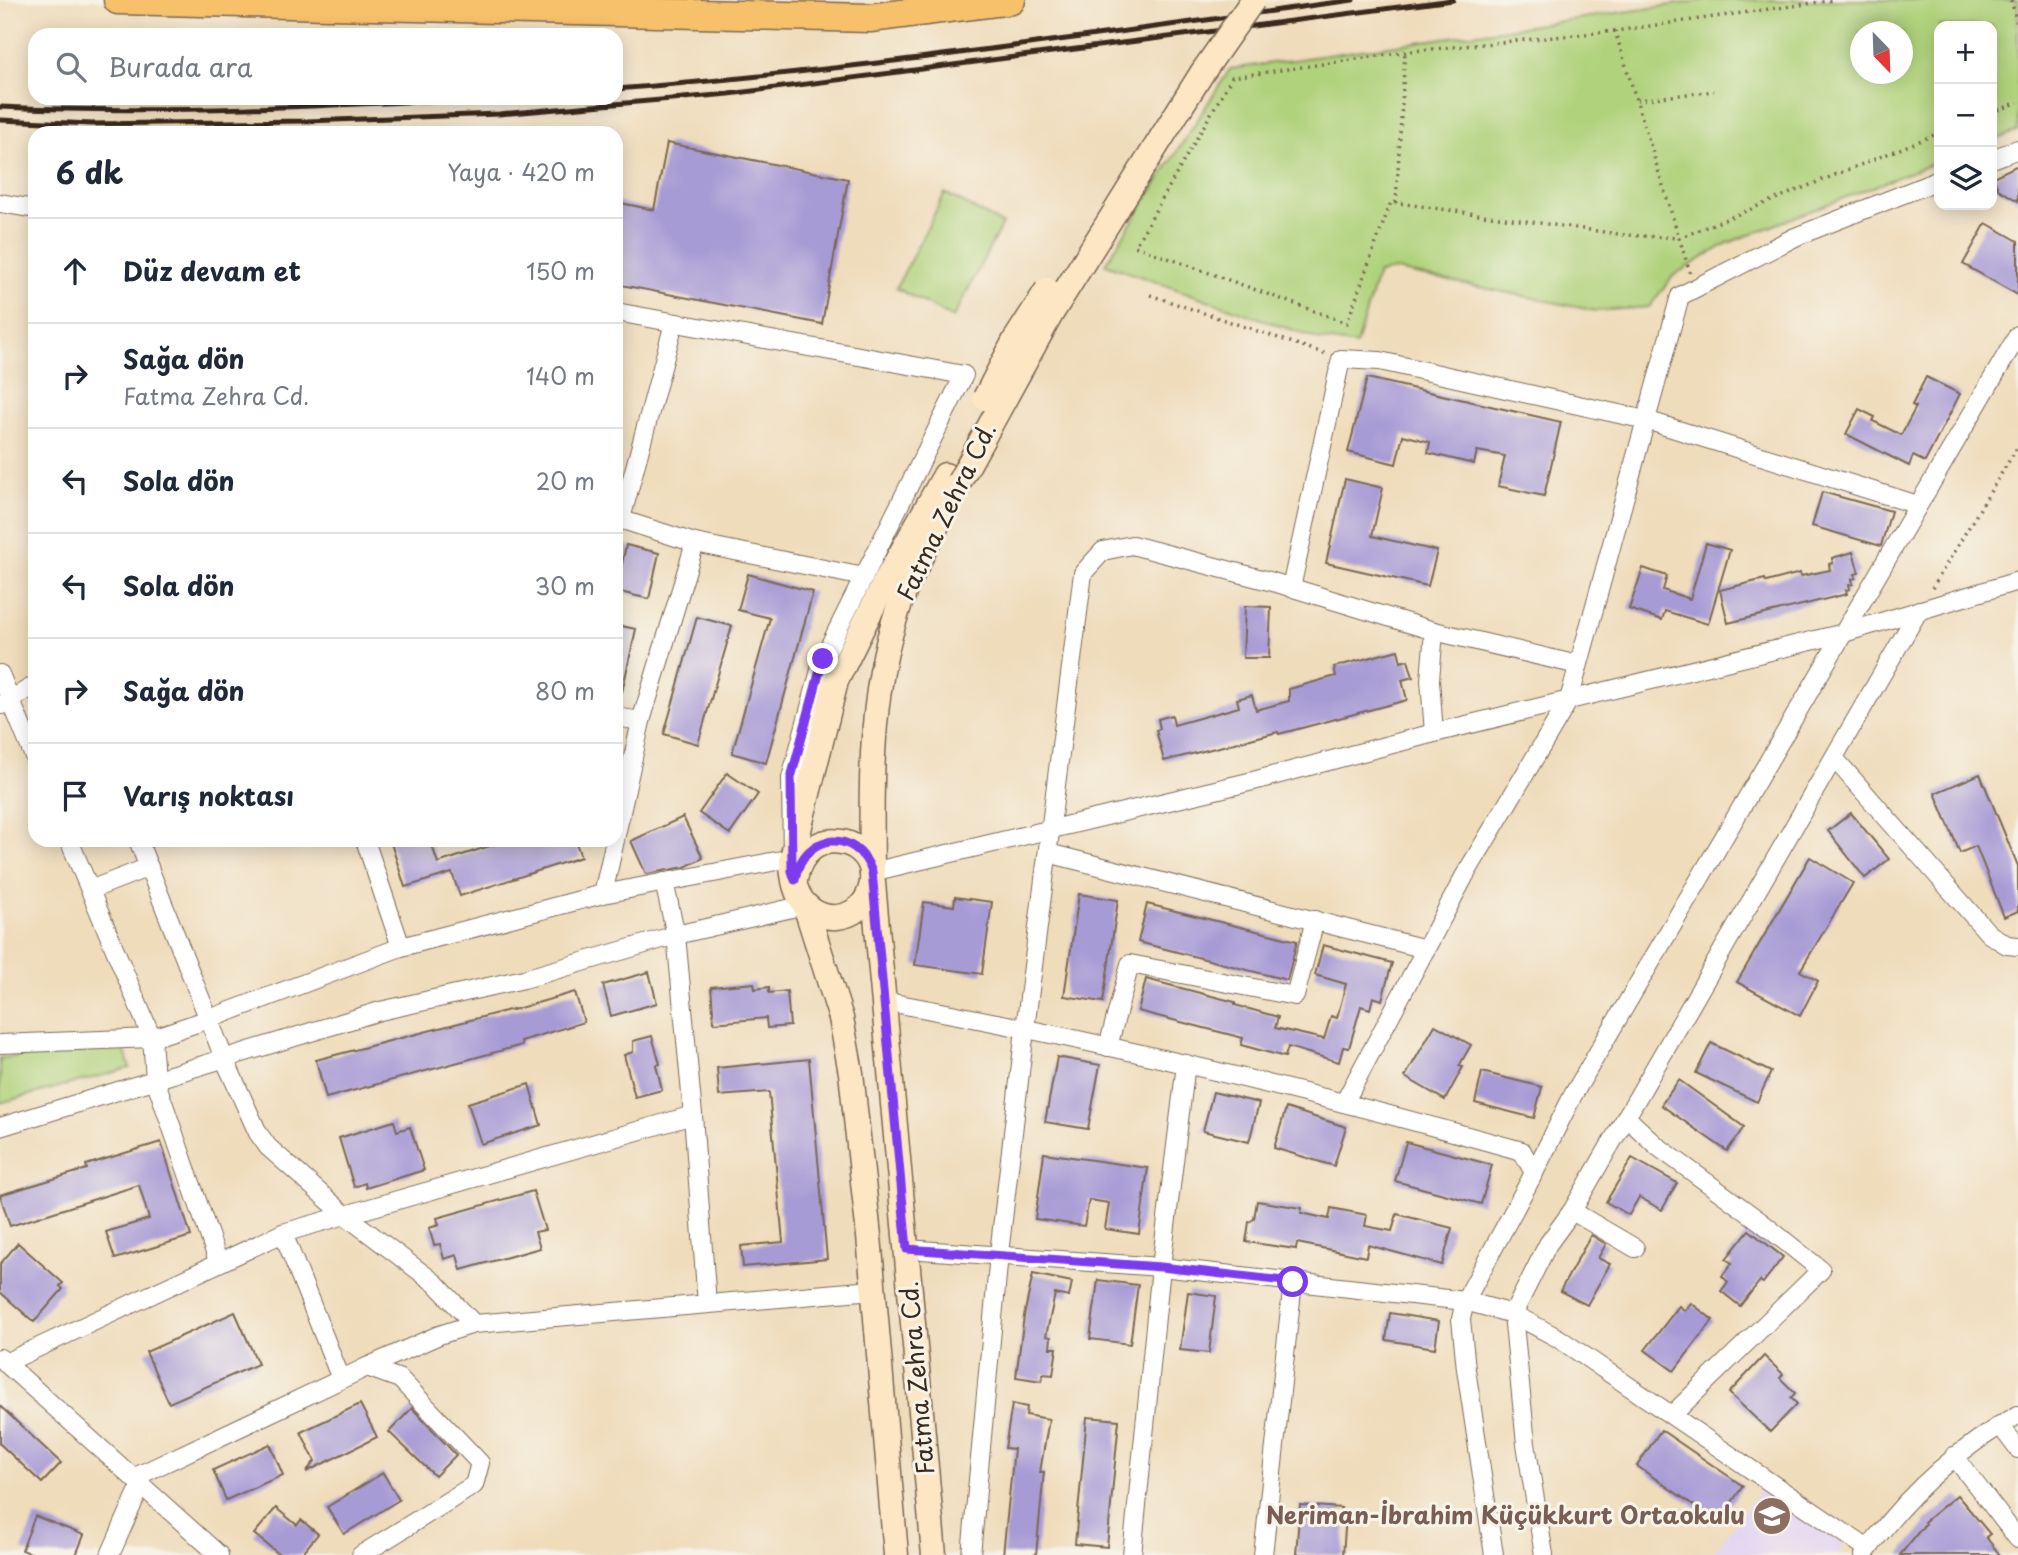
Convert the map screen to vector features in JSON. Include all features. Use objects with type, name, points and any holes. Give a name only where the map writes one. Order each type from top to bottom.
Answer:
[{"type":"main road","points":[[118,0],[870,18],[1011,0]]},
{"type":"main road","name":"Fatma Zehra Cd.","points":[[934,1555],[872,872],[872,767],[886,657],[904,593],[952,479],[1016,340],[1178,83],[1237,0]]},
{"type":"main road","name":"Fatma Zehra Cd.","points":[[794,869],[836,681],[886,580],[952,479],[1051,314],[1202,73],[1254,0]]},
{"type":"main road","points":[[837,841],[860,850],[868,860],[872,872],[872,885],[861,907],[839,918],[815,913],[805,905],[797,889],[794,869],[812,848],[824,842],[837,841]]},
{"type":"main road","name":"Fatma Zehra Cd.","points":[[805,905],[841,1018],[849,1062],[873,1290],[896,1555]]},
{"type":"street","points":[[1997,157],[2018,149]]},
{"type":"street","points":[[1344,1103],[1465,875],[1569,700],[1680,296],[1796,237],[1934,182]]},
{"type":"street","points":[[0,203],[28,208]]},
{"type":"street","points":[[0,1044],[152,1038],[401,947],[603,894],[664,882],[794,869],[791,778],[823,659],[964,374],[623,313]]},
{"type":"street","points":[[623,505],[674,323]]},
{"type":"street","points":[[1494,1555],[1466,1369],[1461,1318],[1465,1301],[1573,1095],[2018,335]]},
{"type":"street","points":[[1291,588],[1341,359],[1380,361],[1646,420],[1918,505]]},
{"type":"street","points":[[623,520],[695,543],[863,577]]},
{"type":"street","points":[[623,802],[641,721],[695,543]]},
{"type":"street","points":[[971,1555],[999,1254],[1083,573],[1103,551],[1132,545],[1291,588],[1434,631],[1578,664]]},
{"type":"street","points":[[872,872],[1253,781],[1434,733],[1844,633],[2018,581]]},
{"type":"street","points":[[1544,1555],[1526,1444],[1513,1314],[1548,1244],[1572,1210],[1626,1118],[1919,610]]},
{"type":"street","points":[[1434,631],[1430,681],[1434,733]]},
{"type":"street","points":[[0,674],[5,703],[28,746]]},
{"type":"street","points":[[5,703],[28,689]]},
{"type":"street","points":[[623,719],[641,721]]},
{"type":"street","points":[[1834,758],[1989,934],[2007,945],[2018,946]]},
{"type":"street","points":[[72,847],[152,1038],[155,1079],[218,1261]]},
{"type":"street","points":[[141,847],[224,1058],[258,1133],[268,1147],[345,1214],[435,1283],[474,1324]]},
{"type":"street","points":[[367,847],[401,947]]},
{"type":"street","points":[[603,894],[613,847]]},
{"type":"street","points":[[1048,853],[1426,949]]},
{"type":"street","points":[[90,890],[149,867]]},
{"type":"street","points":[[664,882],[676,935],[707,1304]]},
{"type":"street","points":[[0,1127],[380,1011],[524,979],[676,935],[805,905]]},
{"type":"street","points":[[1108,1047],[1130,964],[1295,996],[1315,920]]},
{"type":"street","points":[[883,1001],[1186,1064],[1344,1103],[1522,1152],[1534,1173]]},
{"type":"street","points":[[1132,1555],[1161,1267],[1186,1064]]},
{"type":"street","points":[[219,1555],[3,1361],[283,1233],[693,1115]]},
{"type":"street","points":[[1626,1118],[1657,1146],[1761,1222],[1821,1270],[1672,1415]]},
{"type":"street","points":[[1572,1210],[1635,1248]]},
{"type":"street","points":[[283,1233],[341,1379]]},
{"type":"street","points":[[907,1249],[1161,1267],[1465,1301],[1513,1314],[1558,1338],[1866,1552],[1907,1502],[1954,1456],[2018,1415]]},
{"type":"street","points":[[1263,1555],[1293,1282]]},
{"type":"street","points":[[110,1555],[137,1481],[341,1379],[439,1335],[474,1324],[873,1290]]},
{"type":"street","points":[[361,1555],[474,1485],[480,1463],[400,1379],[367,1367]]},
{"type":"street","points":[[2000,1425],[2018,1449]]},
{"type":"street","points":[[1954,1456],[2018,1539]]},
{"type":"path","points":[[1833,0],[1615,31],[1405,52],[1232,77],[1135,246],[1348,323],[1391,202],[1625,235],[1679,238],[1934,136]]},
{"type":"path","points":[[2011,0],[2018,26]]},
{"type":"path","points":[[1615,31],[1695,289]]},
{"type":"path","points":[[1396,203],[1405,52]]},
{"type":"path","points":[[1637,100],[1714,91]]},
{"type":"path","points":[[1997,111],[2018,102]]},
{"type":"path","points":[[1150,295],[1341,359]]},
{"type":"path","points":[[1919,610],[2018,446]]},
{"type":"shaded area","name":"Neriman-İbrahim Küçükkurt Ortaokulu","points":[[1763,1486],[1844,1545],[1837,1555],[1712,1555]]},
{"type":"green space","points":[[1706,0],[2018,0],[2018,131],[1997,139],[1997,21],[1934,21],[1934,163],[1728,243],[1674,275],[1649,307],[1596,311],[1396,270],[1378,273],[1356,345],[1318,339],[1105,264],[1230,69]]},
{"type":"green space","points":[[945,193],[1002,224],[953,318],[896,288]]},
{"type":"green space","points":[[124,1048],[130,1068],[0,1103],[0,1058]]},
{"type":"building","points":[[667,143],[848,179],[822,324],[623,285],[623,203],[654,210]]},
{"type":"building","points":[[2018,165],[2018,201],[1998,189],[1997,175]]},
{"type":"building","points":[[1986,223],[2018,241],[2018,295],[1963,264]]},
{"type":"building","points":[[1926,377],[1960,394],[1925,462],[1913,456],[1909,466],[1846,434],[1859,409],[1875,417],[1873,421],[1901,435],[1916,407],[1912,405]]},
{"type":"building","points":[[1367,378],[1561,422],[1544,496],[1498,486],[1505,456],[1477,451],[1474,464],[1428,453],[1430,442],[1403,435],[1396,464],[1348,452]]},
{"type":"building","points":[[1345,479],[1383,488],[1372,536],[1437,551],[1428,586],[1326,563]]},
{"type":"building","points":[[1822,492],[1891,511],[1881,546],[1812,526]]},
{"type":"building","points":[[1706,543],[1730,550],[1708,624],[1665,611],[1662,620],[1629,609],[1643,568],[1667,576],[1663,590],[1690,599]]},
{"type":"building","points":[[626,545],[659,553],[649,599],[623,593],[623,559]]},
{"type":"building","points":[[1853,552],[1859,573],[1852,579],[1853,584],[1846,590],[1847,594],[1728,623],[1720,590],[1765,579],[1766,582],[1800,573],[1801,576],[1830,570],[1832,558]]},
{"type":"building","points":[[748,574],[813,592],[766,763],[732,753],[770,618],[738,610]]},
{"type":"building","points":[[1245,606],[1271,607],[1269,658],[1243,658]]},
{"type":"building","points":[[697,617],[732,626],[698,744],[664,734]]},
{"type":"building","points":[[623,626],[636,629],[623,688]]},
{"type":"building","points":[[1398,650],[1401,662],[1408,660],[1413,677],[1402,680],[1407,700],[1164,761],[1156,730],[1160,729],[1158,719],[1172,715],[1174,725],[1239,707],[1237,699],[1252,695],[1256,710],[1289,701],[1289,689],[1336,676],[1334,667]]},
{"type":"building","points":[[727,773],[758,794],[730,834],[699,813]]},
{"type":"building","points":[[1980,774],[2018,866],[2018,911],[2004,917],[1976,846],[1960,853],[1935,793]]},
{"type":"building","points":[[1851,813],[1889,859],[1865,878],[1828,831]]},
{"type":"building","points":[[683,817],[703,858],[685,867],[646,874],[631,841]]},
{"type":"building","points":[[392,847],[432,847],[438,863],[487,847],[577,847],[581,857],[460,896],[452,873],[405,887]]},
{"type":"building","points":[[1810,857],[1853,883],[1800,971],[1818,981],[1800,1016],[1737,982]]},
{"type":"building","points":[[1079,894],[1118,900],[1103,1002],[1064,996]]},
{"type":"building","points":[[955,897],[992,902],[982,974],[915,965],[924,902],[954,906]]},
{"type":"building","points":[[1147,904],[1297,941],[1287,980],[1138,942]]},
{"type":"building","points":[[1323,945],[1392,963],[1382,1000],[1373,997],[1370,1009],[1361,1006],[1349,1048],[1343,1047],[1339,1062],[1288,1047],[1285,1057],[1241,1045],[1243,1038],[1138,1011],[1146,979],[1235,1002],[1235,1005],[1278,1017],[1275,1028],[1324,1039],[1331,1016],[1337,1018],[1346,984],[1315,975]]},
{"type":"building","points":[[649,972],[657,1003],[611,1016],[603,985]]},
{"type":"building","points":[[754,983],[755,989],[769,987],[769,993],[787,991],[790,1026],[767,1028],[766,1018],[714,1023],[711,987]]},
{"type":"building","points":[[575,992],[584,1022],[521,1041],[522,1045],[326,1098],[316,1060]]},
{"type":"building","points":[[1435,1025],[1471,1045],[1459,1066],[1463,1067],[1445,1100],[1405,1077]]},
{"type":"building","points":[[652,1036],[660,1064],[656,1065],[662,1090],[635,1097],[624,1055],[633,1052],[633,1041]]},
{"type":"building","points":[[1711,1043],[1771,1072],[1757,1102],[1696,1073]]},
{"type":"building","points":[[1057,1057],[1100,1065],[1088,1129],[1045,1122]]},
{"type":"building","points":[[809,1059],[827,1259],[743,1267],[741,1246],[783,1242],[769,1092],[719,1096],[717,1068]]},
{"type":"building","points":[[1482,1072],[1542,1087],[1534,1118],[1475,1103]]},
{"type":"building","points":[[1679,1080],[1744,1127],[1727,1151],[1661,1105]]},
{"type":"building","points":[[529,1084],[541,1125],[481,1144],[468,1103]]},
{"type":"building","points":[[1213,1092],[1259,1103],[1249,1142],[1203,1131]]},
{"type":"building","points":[[1286,1108],[1346,1127],[1334,1166],[1274,1148]]},
{"type":"building","points":[[394,1121],[397,1131],[410,1127],[424,1170],[366,1188],[365,1183],[354,1187],[339,1138]]},
{"type":"building","points":[[161,1142],[191,1236],[115,1259],[106,1232],[149,1219],[139,1185],[10,1226],[0,1195],[87,1169],[86,1165]]},
{"type":"building","points":[[1406,1142],[1492,1165],[1481,1204],[1395,1181]]},
{"type":"building","points":[[1044,1153],[1148,1168],[1139,1234],[1105,1229],[1109,1203],[1089,1200],[1084,1226],[1035,1219]]},
{"type":"building","points":[[1632,1158],[1677,1183],[1662,1210],[1639,1197],[1629,1215],[1606,1202]]},
{"type":"building","points":[[533,1191],[545,1230],[535,1232],[540,1248],[461,1270],[457,1255],[444,1259],[440,1244],[434,1245],[429,1228],[439,1225],[437,1218]]},
{"type":"building","points":[[1257,1201],[1302,1208],[1301,1213],[1329,1219],[1331,1208],[1367,1215],[1365,1226],[1392,1231],[1397,1214],[1452,1228],[1442,1265],[1368,1245],[1366,1257],[1297,1243],[1296,1249],[1246,1242],[1249,1222],[1254,1219]]},
{"type":"building","points":[[1749,1230],[1783,1257],[1763,1283],[1760,1281],[1740,1306],[1721,1291],[1728,1282],[1722,1276],[1732,1263],[1726,1259]]},
{"type":"building","points":[[1591,1235],[1606,1244],[1598,1258],[1610,1264],[1587,1305],[1560,1291]]},
{"type":"building","points":[[18,1243],[63,1283],[60,1286],[63,1289],[34,1322],[0,1292],[0,1264]]},
{"type":"building","points":[[1033,1274],[1072,1282],[1069,1297],[1055,1294],[1046,1336],[1051,1337],[1050,1348],[1057,1348],[1053,1375],[1043,1374],[1042,1381],[1016,1377]]},
{"type":"building","points":[[1098,1280],[1138,1285],[1130,1344],[1090,1339]]},
{"type":"building","points":[[1188,1292],[1216,1296],[1209,1353],[1180,1350]]},
{"type":"building","points":[[1691,1303],[1713,1320],[1674,1371],[1645,1350],[1679,1306],[1685,1311]]},
{"type":"building","points":[[235,1312],[258,1364],[169,1403],[146,1352]]},
{"type":"building","points":[[1390,1313],[1439,1321],[1435,1348],[1386,1340]]},
{"type":"building","points":[[1764,1356],[1783,1374],[1780,1378],[1795,1393],[1791,1398],[1797,1404],[1770,1432],[1729,1393]]},
{"type":"building","points":[[360,1404],[377,1437],[306,1472],[315,1461],[301,1432]]},
{"type":"building","points":[[1012,1404],[1027,1407],[1026,1415],[1049,1419],[1040,1472],[1044,1472],[1036,1555],[1003,1555],[1014,1449],[1005,1448]]},
{"type":"building","points":[[0,1406],[61,1463],[42,1483],[0,1444]]},
{"type":"building","points":[[412,1408],[456,1455],[435,1476],[389,1432]]},
{"type":"building","points":[[1087,1417],[1119,1420],[1107,1547],[1075,1544]]},
{"type":"building","points":[[1661,1430],[1743,1486],[1718,1522],[1637,1466]]},
{"type":"building","points":[[270,1444],[283,1475],[226,1500],[213,1470]]},
{"type":"building","points":[[383,1473],[399,1500],[344,1534],[327,1507]]},
{"type":"building","points":[[1957,1495],[1990,1534],[1986,1537],[2000,1555],[1900,1555],[1924,1522]]},
{"type":"building","points":[[1300,1505],[1341,1508],[1340,1516],[1346,1516],[1343,1555],[1296,1554]]},
{"type":"building","points":[[276,1508],[297,1525],[301,1520],[318,1534],[301,1555],[280,1555],[254,1534]]},
{"type":"building","points":[[35,1516],[84,1535],[76,1555],[35,1555],[22,1550]]},
{"type":"railway","points":[[623,88],[893,61],[1353,0]]},
{"type":"railway","points":[[623,103],[729,94],[1453,0]]},
{"type":"railway","points":[[0,107],[122,110],[329,105]]},
{"type":"railway","points":[[0,120],[92,124],[307,121],[499,114],[602,105]]},
{"type":"place","name":"Neriman-İbrahim Küçükkurt Ortaokulu","points":[[1772,1516]]},
{"type":"route","points":[[823,659],[791,778],[792,871],[795,880],[797,867],[803,856],[824,842],[837,841],[860,850],[868,860],[872,872],[907,1249],[1161,1267],[1293,1282]]}]
